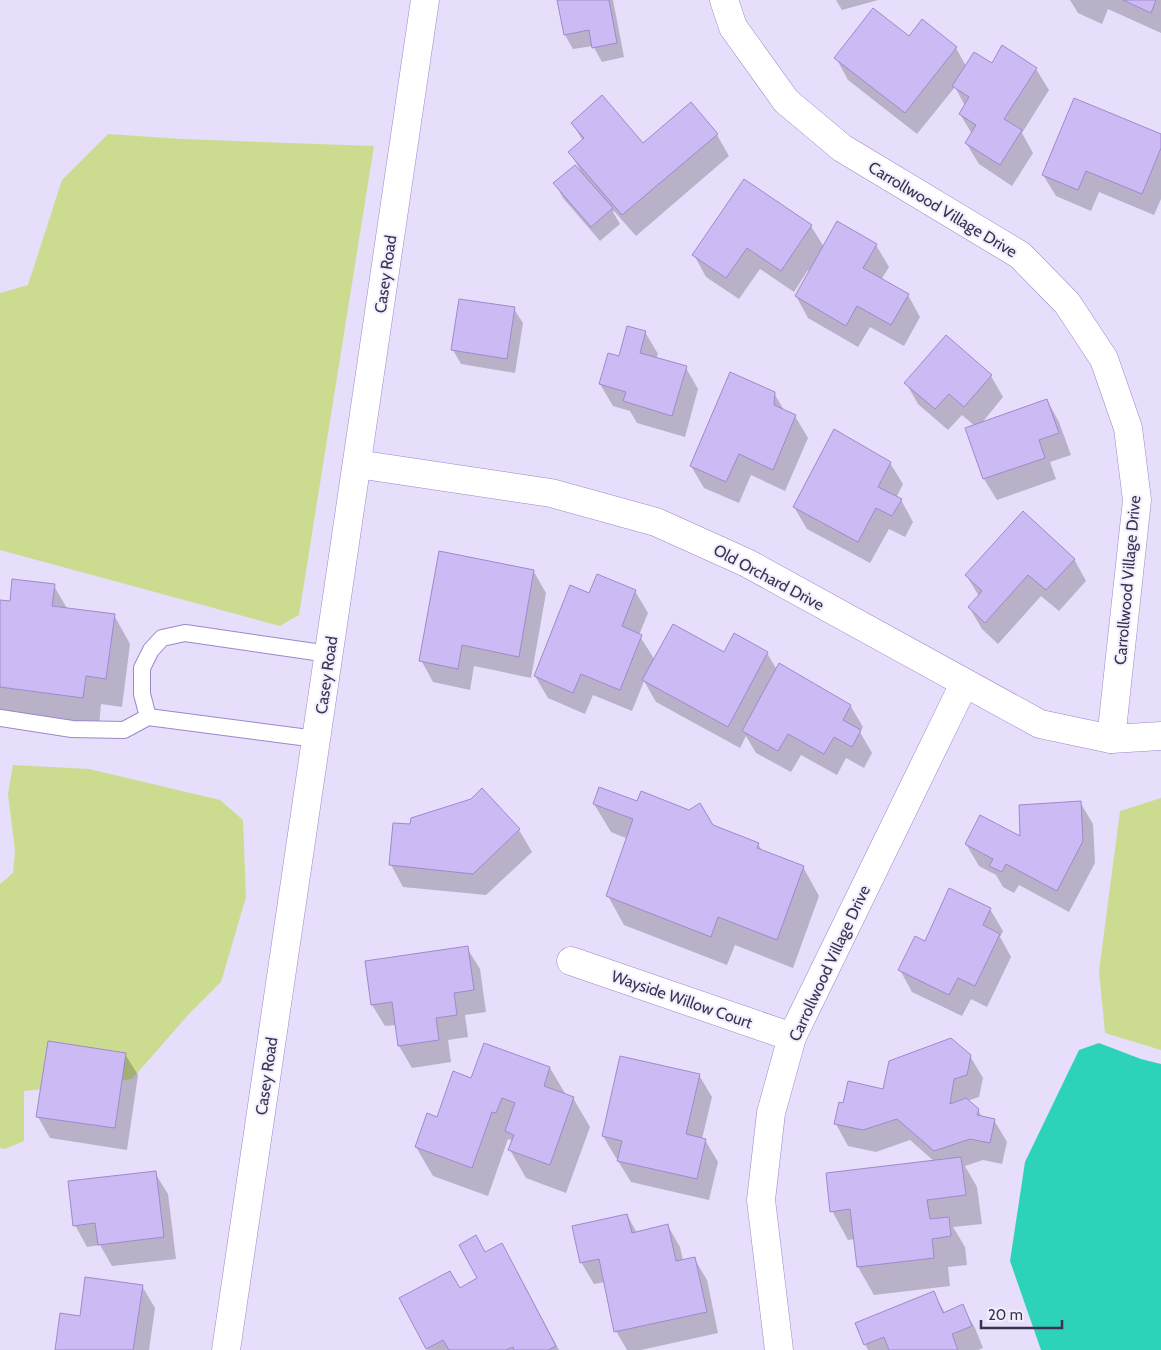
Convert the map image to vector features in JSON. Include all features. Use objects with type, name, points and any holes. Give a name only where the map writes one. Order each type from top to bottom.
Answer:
[{"type":"street","name":"Casey Road","points":[[226,1350],[426,0]]},
{"type":"street","name":"Carrollwood Village Drive","points":[[724,0],[733,27],[786,101],[842,148],[1020,255],[1067,303],[1104,359],[1128,428],[1137,500],[1111,739]]},
{"type":"street","name":"Old Orchard Drive","points":[[357,464],[550,493],[656,522],[747,563],[964,684],[1040,724],[1111,739],[1161,736]]},
{"type":"street","name":"Carrollwood Village Drive","points":[[779,1350],[761,1200],[771,1113],[792,1037],[964,684]]},
{"type":"street","name":"Wayside Willow Court","points":[[571,961],[792,1037]]},
{"type":"lane","points":[[148,718],[142,694],[142,668],[151,650],[162,638],[185,633],[329,654]]},
{"type":"lane","points":[[0,718],[72,730],[124,730],[148,718],[316,739]]},
{"type":"shaded area","points":[[108,134],[182,139],[374,146],[299,615],[280,626],[0,550],[0,293],[28,285],[62,180]]},
{"type":"shaded area","points":[[13,765],[89,769],[220,800],[243,820],[246,897],[221,982],[188,1015],[132,1079],[24,1091],[24,1141],[5,1149],[0,1148],[0,884],[13,873],[15,851],[8,794]]},
{"type":"shaded area","points":[[1161,798],[1161,1050],[1105,1033],[1099,971],[1120,811]]},
{"type":"shaded area","points":[[1099,1043],[1141,1059],[1161,1064],[1161,1350],[1041,1350],[1010,1261],[1025,1162],[1079,1050]]},
{"type":"building","points":[[557,0],[609,0],[617,43],[592,48],[589,30],[564,35]]},
{"type":"building","points":[[1123,0],[1156,0],[1151,13]]},
{"type":"building","points":[[873,8],[909,36],[922,19],[957,47],[905,113],[834,58]]},
{"type":"building","points":[[1002,45],[1037,68],[1004,119],[1022,130],[1000,165],[965,143],[976,125],[959,114],[969,97],[952,86],[974,52],[992,63]]},
{"type":"building","points":[[602,95],[643,143],[691,102],[718,134],[622,215],[568,152],[584,138],[571,123]]},
{"type":"building","points":[[1074,98],[1161,134],[1161,148],[1142,194],[1086,171],[1078,190],[1042,175]]},
{"type":"building","points":[[575,165],[613,208],[591,227],[553,183]]},
{"type":"building","points":[[744,179],[812,225],[781,271],[747,248],[726,278],[692,255]]},
{"type":"building","points":[[837,221],[877,244],[863,268],[909,294],[891,325],[857,306],[846,326],[795,296]]},
{"type":"building","points":[[459,299],[515,307],[507,359],[451,350]]},
{"type":"building","points":[[627,326],[646,331],[640,353],[687,366],[672,416],[623,401],[626,392],[599,384],[608,353],[619,356]]},
{"type":"building","points":[[946,335],[992,375],[964,407],[949,394],[935,409],[904,383]]},
{"type":"building","points":[[730,372],[775,392],[774,405],[796,415],[773,470],[739,454],[726,482],[690,466]]},
{"type":"building","points":[[1047,399],[1059,433],[1039,440],[1045,458],[983,479],[965,428]]},
{"type":"building","points":[[834,429],[891,462],[878,487],[902,499],[892,516],[876,508],[858,542],[793,507]]},
{"type":"building","points":[[1023,511],[1075,559],[1046,590],[1028,575],[985,623],[968,607],[982,591],[965,575]]},
{"type":"building","points":[[439,551],[534,570],[519,657],[462,645],[458,669],[419,661]]},
{"type":"building","points":[[597,574],[636,590],[622,626],[642,635],[620,690],[581,674],[573,693],[534,676],[570,585],[589,593]]},
{"type":"building","points":[[12,579],[55,584],[52,606],[115,614],[106,679],[86,676],[83,698],[0,687],[0,600],[10,601]]},
{"type":"building","points":[[673,624],[724,652],[734,633],[768,652],[728,727],[642,680]]},
{"type":"building","points":[[779,663],[851,705],[843,720],[861,730],[852,747],[834,737],[824,754],[788,734],[778,751],[742,731]]},
{"type":"building","points":[[599,787],[637,801],[641,791],[689,810],[700,803],[713,825],[759,843],[757,848],[804,866],[777,940],[718,917],[711,937],[606,896],[633,819],[593,804]]},
{"type":"building","points":[[482,788],[520,829],[473,874],[389,865],[393,823],[410,824],[411,818],[471,799]]},
{"type":"building","points":[[1081,801],[1083,841],[1057,891],[1006,864],[1002,872],[989,866],[993,859],[965,844],[980,815],[1020,836],[1019,805]]},
{"type":"building","points":[[949,888],[991,908],[983,925],[1000,934],[975,986],[958,978],[949,995],[898,970],[915,936],[925,941]]},
{"type":"building","points":[[468,946],[474,990],[454,993],[457,1015],[436,1018],[439,1040],[398,1046],[392,1002],[371,1005],[365,961]]},
{"type":"building","points":[[951,1038],[971,1055],[967,1075],[954,1079],[950,1104],[966,1098],[979,1109],[977,1115],[995,1119],[990,1143],[970,1139],[934,1151],[897,1119],[863,1130],[834,1124],[839,1102],[843,1103],[848,1081],[883,1089],[889,1061]]},
{"type":"building","points":[[48,1041],[126,1053],[115,1128],[36,1117]]},
{"type":"building","points":[[484,1043],[550,1067],[544,1086],[574,1097],[550,1165],[508,1150],[514,1135],[505,1131],[515,1103],[502,1098],[496,1113],[492,1112],[472,1168],[415,1147],[427,1113],[437,1117],[453,1071],[471,1078]]},
{"type":"building","points":[[620,1056],[700,1074],[686,1134],[706,1139],[697,1179],[617,1161],[622,1141],[602,1136]]},
{"type":"building","points":[[961,1157],[966,1195],[927,1200],[930,1219],[949,1217],[951,1236],[932,1239],[934,1258],[857,1267],[850,1209],[830,1212],[826,1173]]},
{"type":"building","points":[[156,1171],[164,1237],[98,1245],[95,1223],[73,1226],[68,1181]]},
{"type":"building","points":[[627,1214],[632,1233],[668,1224],[676,1261],[695,1257],[707,1312],[614,1332],[599,1259],[580,1263],[572,1226]]},
{"type":"building","points":[[476,1235],[485,1252],[502,1243],[556,1346],[548,1350],[514,1350],[513,1347],[506,1350],[449,1350],[443,1340],[426,1349],[399,1298],[450,1271],[460,1288],[477,1278],[459,1245]]},
{"type":"building","points":[[85,1277],[143,1285],[133,1350],[55,1350],[60,1313],[80,1316]]},
{"type":"building","points":[[934,1291],[943,1313],[963,1304],[972,1326],[952,1334],[958,1350],[889,1350],[884,1337],[864,1345],[855,1323]]}]
